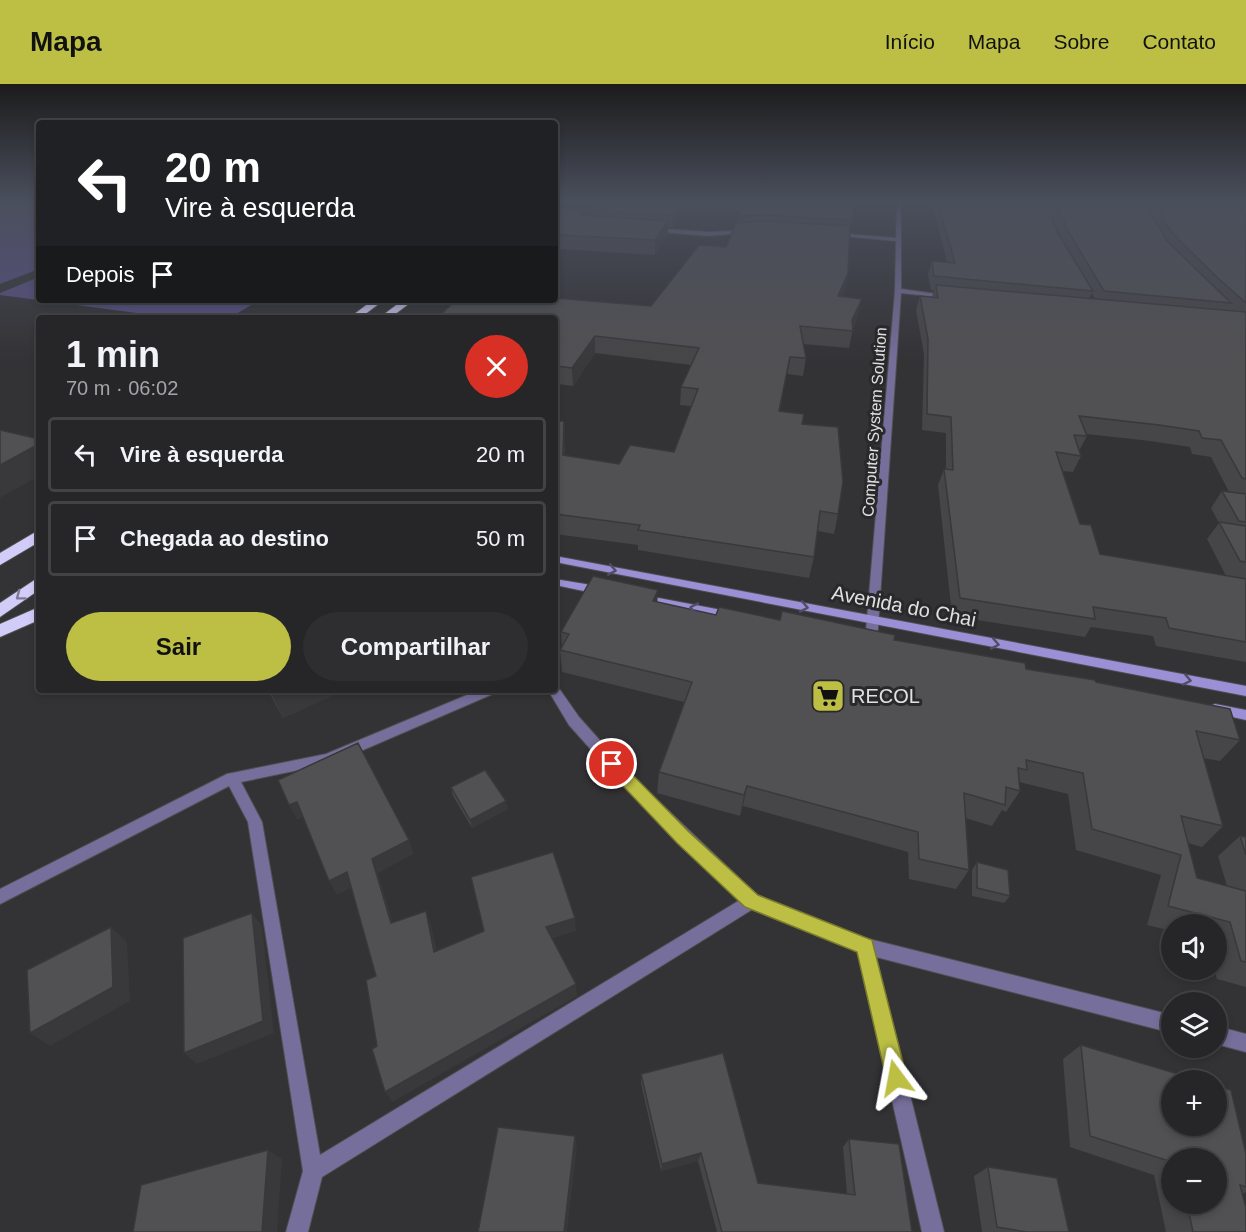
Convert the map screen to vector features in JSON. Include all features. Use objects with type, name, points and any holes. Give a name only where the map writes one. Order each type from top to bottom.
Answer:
[{"type":"highway","points":[[358,315],[376,303]]},
{"type":"highway","points":[[388,315],[405,303]]},
{"type":"highway","points":[[0,560],[36,537]]},
{"type":"highway","points":[[0,611],[36,584]]},
{"type":"highway","points":[[0,631],[36,614]]},
{"type":"main road","name":"Avenida do Chai","points":[[558,560],[1246,691]]},
{"type":"main road","points":[[558,583],[742,618]]},
{"type":"main road","points":[[1201,706],[1246,715]]},
{"type":"street","name":"Computer System Solution","points":[[871,642],[898,291],[898,257]]},
{"type":"street","points":[[898,291],[955,296]]},
{"type":"street","points":[[0,897],[232,778],[328,759],[484,693]]},
{"type":"street","points":[[556,693],[573,722],[624,778],[752,901],[865,946],[1161,1021]]},
{"type":"street","points":[[232,778],[255,822],[313,1171],[297,1232]]},
{"type":"street","points":[[313,1171],[752,901]]},
{"type":"street","points":[[865,946],[933,1232]]},
{"type":"street","points":[[1227,1038],[1246,1043]]},
{"type":"shaded area","points":[[0,257],[36,257],[36,270],[0,284]]},
{"type":"shaded area","points":[[36,278],[36,300],[0,295],[0,293]]},
{"type":"shaded area","points":[[61,303],[255,303],[234,315],[152,315]]},
{"type":"building","points":[[690,257],[849,257],[848,273],[838,296],[862,299],[852,320],[853,331],[800,326],[806,358],[790,357],[779,411],[804,414],[802,424],[838,427],[843,482],[838,514],[820,511],[814,557],[638,530],[640,525],[558,514],[558,421],[564,421],[563,455],[619,464],[630,445],[674,452],[698,389],[681,387],[699,348],[595,336],[572,368],[558,366],[558,315],[440,315],[453,303],[558,303],[558,298],[651,306]]},
{"type":"building","points":[[953,257],[1072,257],[1093,291],[934,276],[932,261],[955,263]]},
{"type":"building","points":[[1083,257],[1183,257],[1231,303],[1104,291]]},
{"type":"building","points":[[1196,257],[1246,257],[1246,303]]},
{"type":"building","points":[[936,285],[1246,312],[1246,479],[1242,478],[1221,440],[1202,438],[1199,431],[1159,425],[1079,416],[1087,436],[1074,435],[1081,456],[1056,452],[1080,524],[1091,525],[1100,554],[1246,579],[1246,642],[1169,628],[1166,618],[1093,607],[1095,619],[960,598],[944,469],[953,470],[951,417],[927,414],[928,339],[920,296],[938,298]]},
{"type":"building","points":[[0,430],[36,438],[36,446],[0,465]]},
{"type":"building","points":[[1222,491],[1246,494],[1246,522],[1239,521]]},
{"type":"building","points":[[1219,522],[1246,526],[1246,562],[1240,561]]},
{"type":"building","points":[[593,576],[658,590],[653,601],[716,615],[719,607],[780,620],[782,611],[895,635],[894,640],[1025,663],[1026,669],[1095,680],[1230,709],[1240,740],[1196,731],[1223,826],[1181,816],[1197,878],[1246,891],[1246,962],[1241,961],[1230,922],[1227,921],[1227,914],[1199,914],[1168,906],[1181,855],[1092,829],[1083,773],[1026,760],[1027,770],[1018,768],[1020,791],[1006,787],[1005,805],[964,793],[969,870],[919,859],[918,832],[747,786],[744,795],[659,772],[692,682],[560,650],[569,634],[561,632]]},
{"type":"building","points":[[358,743],[409,840],[372,859],[391,923],[426,911],[434,952],[484,931],[471,877],[553,852],[575,918],[546,927],[576,984],[385,1092],[372,1049],[377,1046],[366,980],[376,976],[347,872],[329,881],[297,802],[289,805],[278,780]]},
{"type":"building","points":[[485,770],[506,801],[470,820],[451,787]]},
{"type":"building","points":[[1240,836],[1246,837],[1246,855]]},
{"type":"building","points":[[977,862],[1008,870],[1010,896],[977,888]]},
{"type":"building","points":[[252,913],[263,1021],[184,1053],[183,938]]},
{"type":"building","points":[[111,927],[113,987],[30,1033],[27,970]]},
{"type":"building","points":[[1081,1045],[1165,1070],[1161,1070],[1161,1136],[1227,1136],[1227,1089],[1231,1090],[1246,1154],[1246,1187],[1240,1185],[1246,1208],[1246,1232],[1193,1232],[1189,1214],[1227,1214],[1227,1148],[1161,1148],[1161,1159],[1090,1136]]},
{"type":"building","points":[[723,1053],[758,1183],[855,1195],[849,1139],[899,1144],[912,1232],[722,1232],[701,1153],[662,1164],[641,1074]]},
{"type":"building","points":[[498,1127],[575,1136],[564,1232],[478,1232]]},
{"type":"building","points":[[268,1150],[262,1232],[133,1232],[141,1185]]},
{"type":"building","points":[[988,1167],[1057,1178],[1069,1232],[1027,1232],[997,1227]]},
{"type":"place","name":"RECOL","points":[[828,696]]},
{"type":"route","points":[[612,764],[683,837],[752,901],[865,946],[896,1078]]}]
